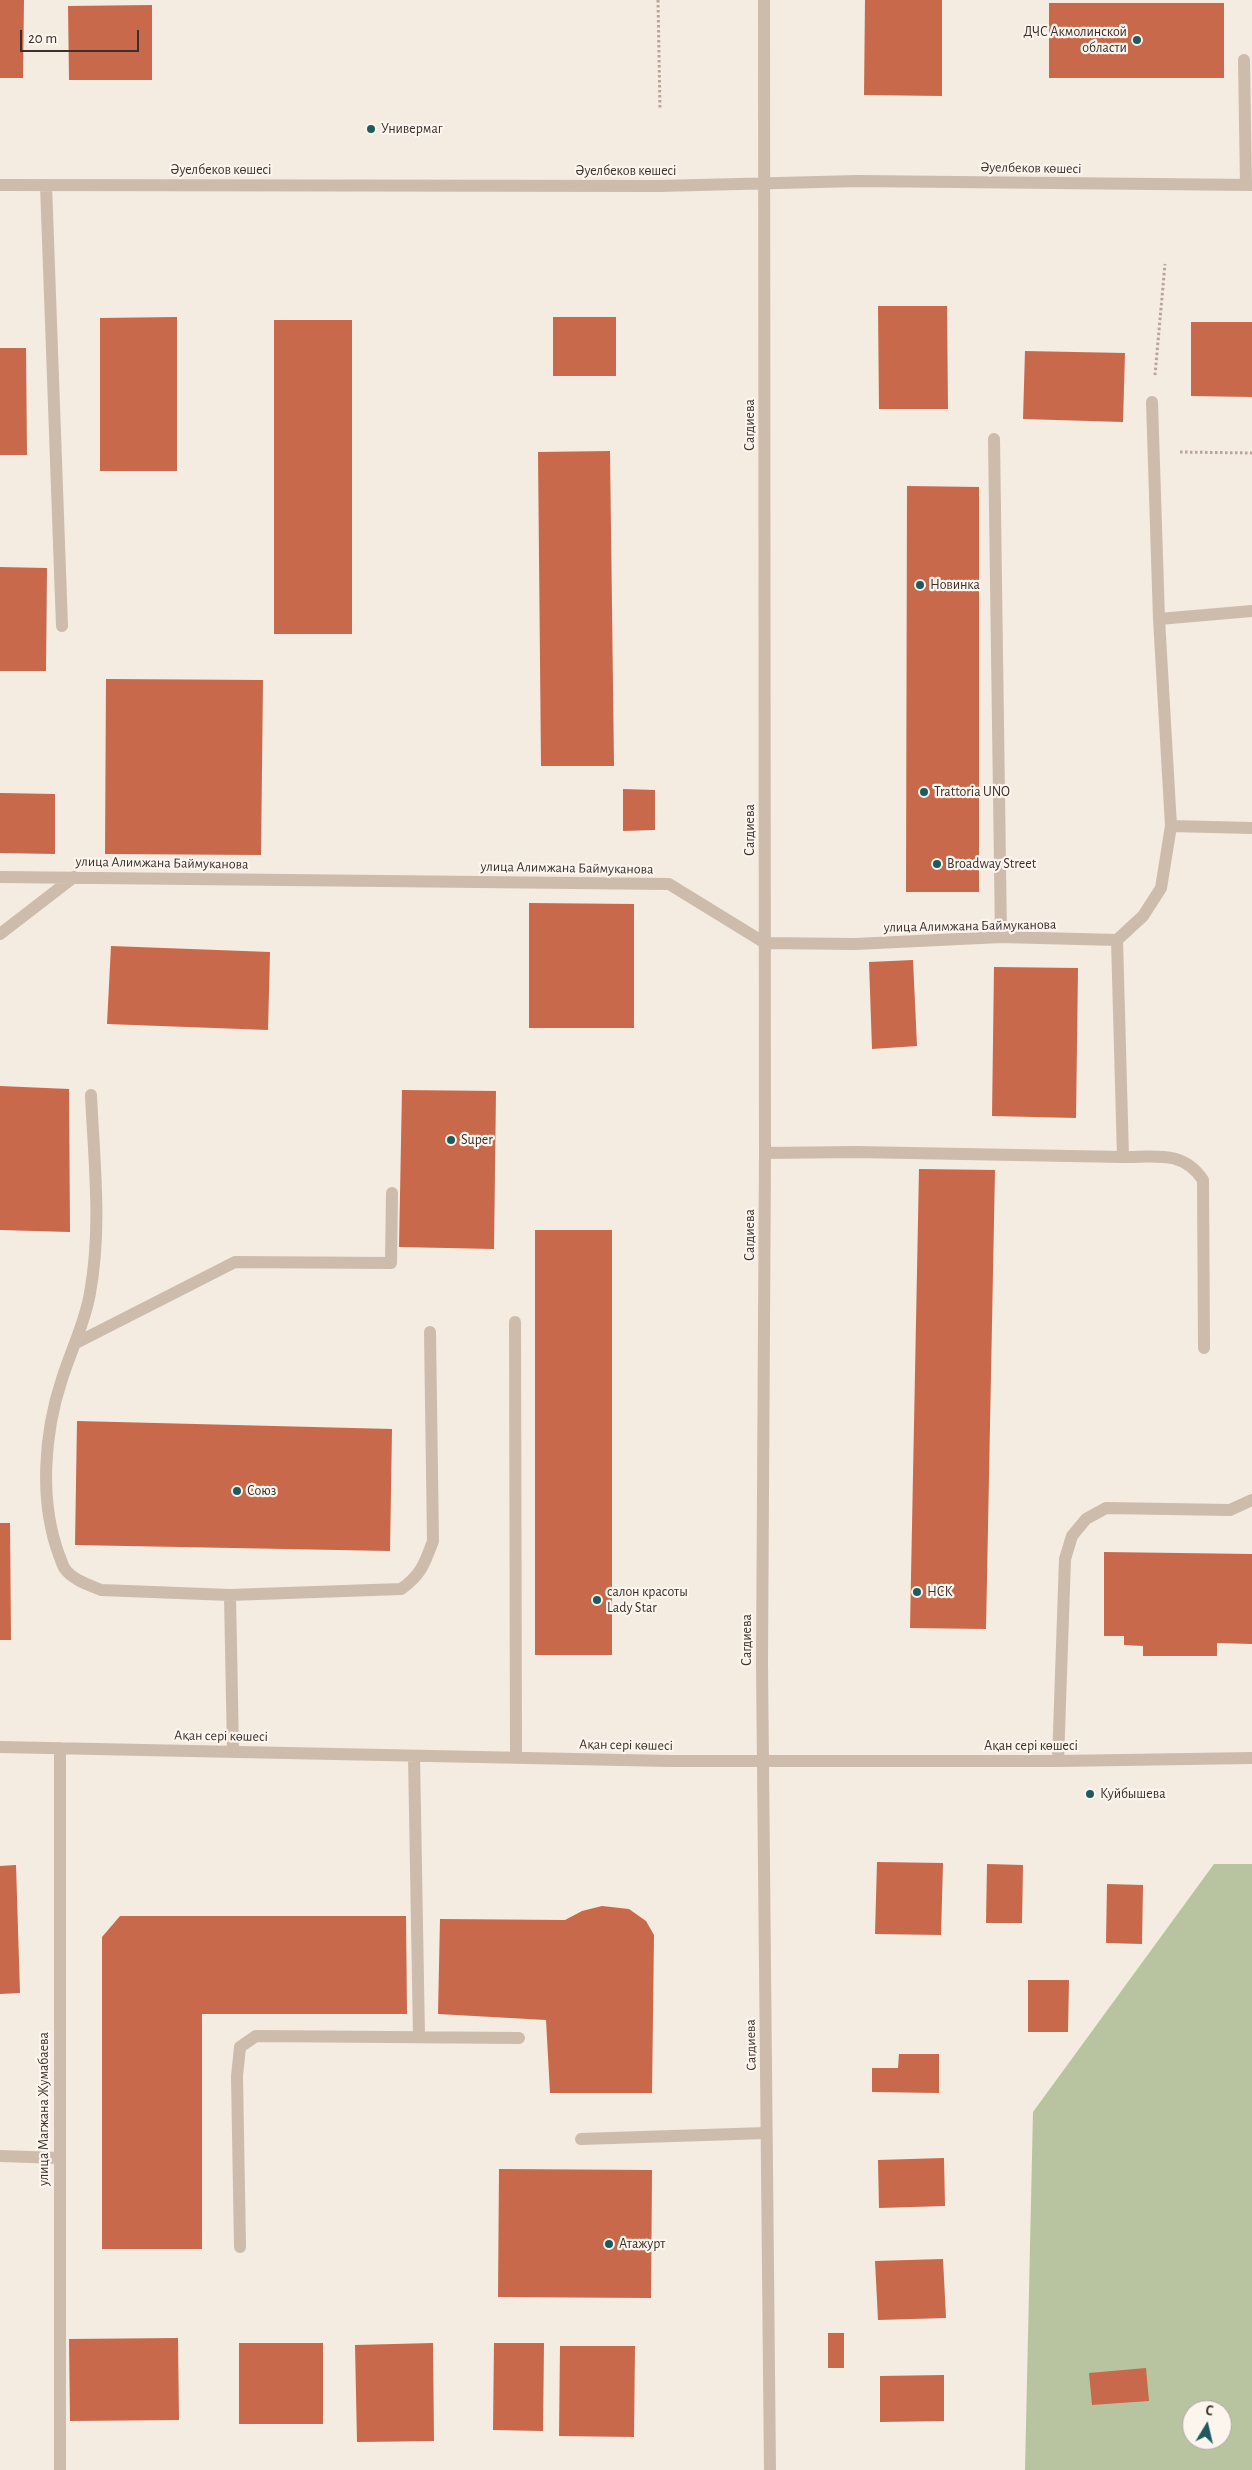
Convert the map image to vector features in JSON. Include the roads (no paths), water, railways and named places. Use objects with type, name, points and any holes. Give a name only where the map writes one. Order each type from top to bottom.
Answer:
[{"type":"street","name":"Сагдиева","points":[[764,0],[765,1153],[762,1654],[770,2470]]},
{"type":"street","points":[[1244,60],[1249,185]]},
{"type":"street","name":"Әуелбеков көшесі","points":[[0,185],[659,186],[868,181],[1249,185]]},
{"type":"street","points":[[46,185],[62,626]]},
{"type":"street","points":[[1123,1156],[1117,940],[1143,916],[1161,888],[1171,826],[1159,619],[1152,402]]},
{"type":"street","points":[[994,440],[1001,937]]},
{"type":"street","points":[[1159,619],[1252,611]]},
{"type":"street","points":[[1171,826],[1252,828]]},
{"type":"street","name":"улица Алимжана Баймуканова","points":[[0,877],[668,884],[765,944],[855,944],[1001,937],[1117,940]]},
{"type":"street","points":[[0,934],[74,877]]},
{"type":"street","points":[[91,1095],[97,1229],[90,1293],[76,1343],[62,1380],[53,1415],[48,1454],[47,1491],[51,1532],[65,1569],[82,1582],[101,1590],[230,1595],[401,1589],[416,1579],[433,1541],[430,1332]]},
{"type":"street","points":[[765,1153],[856,1152],[1123,1156],[1168,1157],[1188,1162],[1203,1180],[1204,1348]]},
{"type":"street","points":[[76,1343],[235,1262],[391,1263],[392,1192]]},
{"type":"street","points":[[515,1322],[516,1758]]},
{"type":"street","points":[[1058,1761],[1065,1558],[1072,1536],[1086,1519],[1106,1508],[1230,1510],[1252,1500]]},
{"type":"street","points":[[230,1595],[233,1752]]},
{"type":"street","name":"Ақан сері көшесі","points":[[0,1747],[764,1762],[1252,1758]]},
{"type":"street","name":"улица Магжана Жумабаева","points":[[60,1748],[60,2470]]},
{"type":"street","points":[[414,1756],[419,2037]]},
{"type":"street","points":[[240,2247],[237,2076],[240,2047],[256,2036],[520,2038]]},
{"type":"street","points":[[581,2139],[766,2133]]},
{"type":"street","points":[[0,2156],[59,2158]]},
{"type":"place","name":"ДЧС Акмолинской области","points":[[1137,40]]},
{"type":"place","name":"Универмаг","points":[[371,129]]},
{"type":"place","name":"Новинка","points":[[920,585]]},
{"type":"place","name":"Trattoria UNO","points":[[924,792]]},
{"type":"place","name":"Broadway Street","points":[[937,864]]},
{"type":"place","name":"Super","points":[[451,1140]]},
{"type":"place","name":"Союз","points":[[237,1491]]},
{"type":"place","name":"НСК","points":[[917,1592]]},
{"type":"place","name":"салон красоты Lady Star","points":[[597,1600]]},
{"type":"place","name":"Куйбышева","points":[[1090,1794]]},
{"type":"place","name":"Атажурт","points":[[609,2244]]}]
